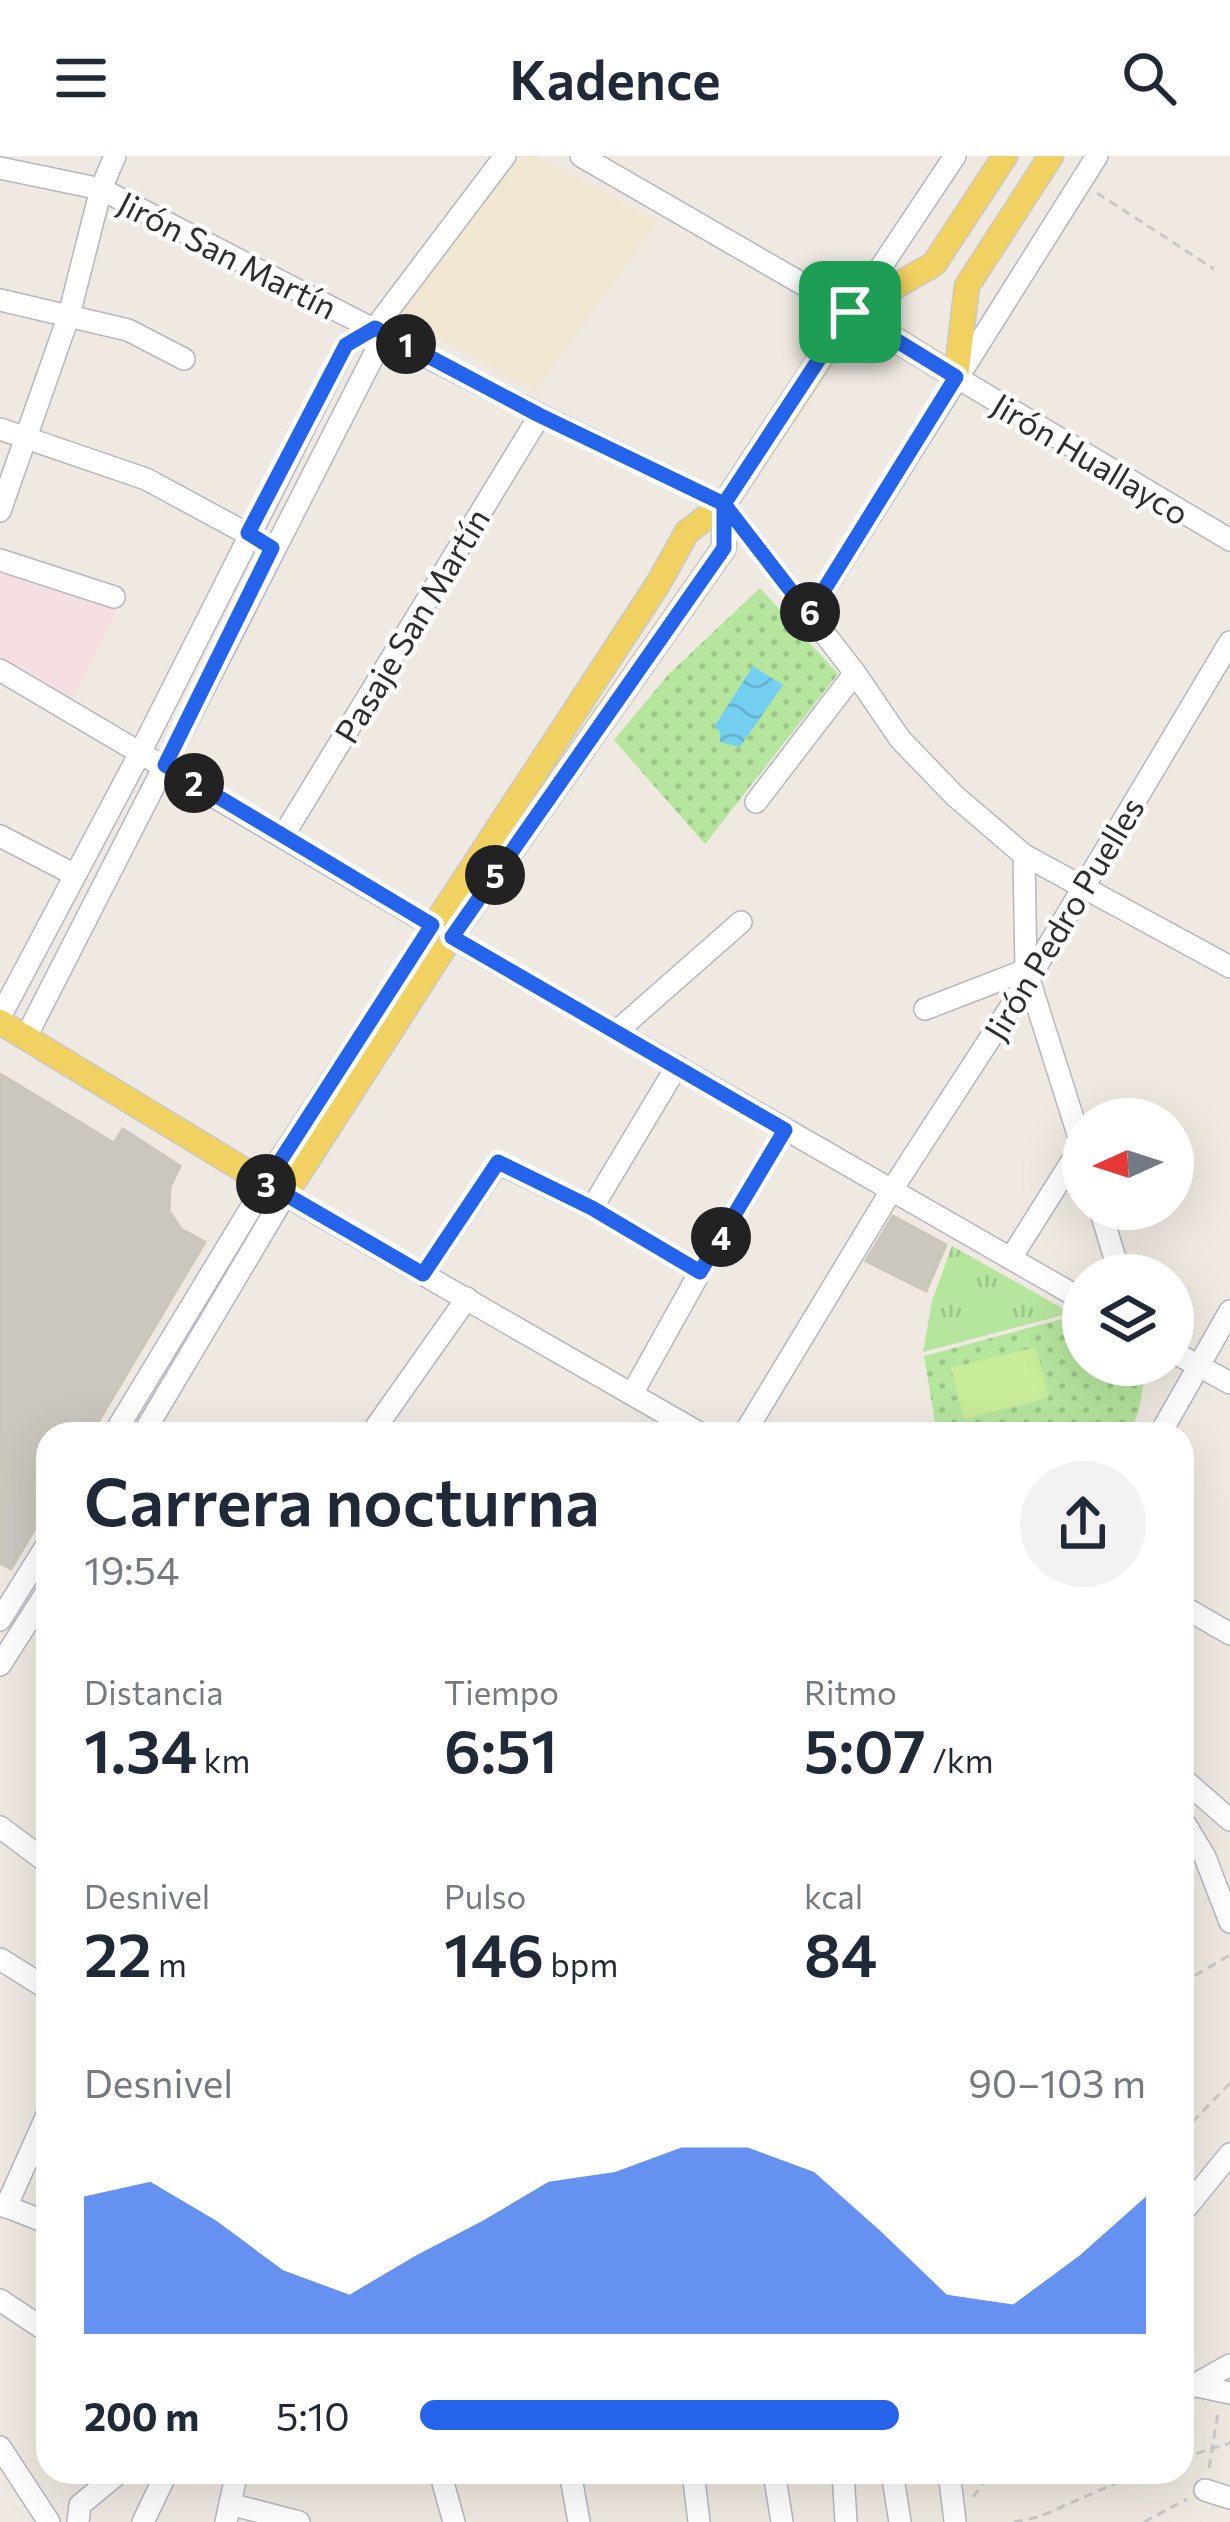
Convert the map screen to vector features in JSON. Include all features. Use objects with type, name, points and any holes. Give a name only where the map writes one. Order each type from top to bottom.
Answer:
[{"type":"main road","points":[[0,1019],[275,1189],[442,931],[687,532],[724,504],[850,312],[934,264],[1005,156]]},
{"type":"main road","points":[[956,377],[967,286],[1051,156]]},
{"type":"main road","name":"Jirón Huallayco","points":[[850,312],[956,377]]},
{"type":"main road","points":[[442,931],[724,548],[724,504]]},
{"type":"street","points":[[0,511],[69,316],[101,189],[115,156]]},
{"type":"street","points":[[0,1019],[346,345],[375,328],[506,156]]},
{"type":"street","name":"Jirón Huallayco","points":[[580,156],[850,312]]},
{"type":"street","points":[[850,312],[955,156]]},
{"type":"street","points":[[809,614],[1097,156]]},
{"type":"street","name":"Jirón San Martín","points":[[0,168],[101,189],[539,415],[724,504],[900,740],[955,796],[1024,855],[1230,968]]},
{"type":"street","points":[[0,300],[128,330],[184,358]]},
{"type":"street","points":[[26,1036],[375,353],[375,328]]},
{"type":"street","name":"Jirón Huallayco","points":[[956,377],[1230,540]]},
{"type":"street","name":"Pasaje San Martín","points":[[283,836],[539,415]]},
{"type":"street","points":[[0,429],[146,478],[272,548]]},
{"type":"street","points":[[0,560],[114,597]]},
{"type":"street","name":"Jirón Pedro Puelles","points":[[751,1422],[1230,642]]},
{"type":"street","points":[[0,670],[1062,1288]]},
{"type":"street","points":[[756,802],[854,673]]},
{"type":"street","points":[[0,836],[75,875]]},
{"type":"street","points":[[1024,855],[1027,975],[1066,1098]]},
{"type":"street","points":[[616,1031],[740,922]]},
{"type":"street","points":[[926,1009],[1027,975]]},
{"type":"street","points":[[592,1208],[677,1066]]},
{"type":"street","points":[[632,1394],[785,1130]]},
{"type":"street","points":[[423,1274],[498,1162],[592,1208],[700,1272]]},
{"type":"street","points":[[1011,1258],[1062,1179]]},
{"type":"street","points":[[275,1189],[680,1422]]},
{"type":"street","points":[[122,1422],[275,1189]]},
{"type":"street","points":[[149,1422],[275,1189]]},
{"type":"street","points":[[379,1422],[467,1298]]},
{"type":"street","points":[[1166,1422],[1230,1311]]},
{"type":"street","points":[[1194,1363],[1230,1383]]},
{"type":"street","points":[[0,1620],[36,1562]]},
{"type":"street","points":[[0,1665],[36,1609]]},
{"type":"street","points":[[1194,1613],[1230,1634]]},
{"type":"street","points":[[1194,1788],[1230,1820]]},
{"type":"street","points":[[0,1828],[36,1854]]},
{"type":"street","points":[[1194,1839],[1230,1922]]},
{"type":"street","points":[[0,1959],[36,1982]]},
{"type":"street","points":[[36,2138],[3,2206],[36,2218]]},
{"type":"street","points":[[1194,2198],[1230,2155]]},
{"type":"street","points":[[0,2300],[36,2324]]},
{"type":"street","points":[[1194,2387],[1230,2365]]},
{"type":"street","points":[[1194,2389],[1226,2392]]},
{"type":"street","points":[[0,2447],[49,2522]]},
{"type":"street","points":[[78,2522],[80,2505],[105,2484]]},
{"type":"street","points":[[143,2522],[161,2484]]},
{"type":"street","points":[[443,2484],[454,2522]]},
{"type":"street","points":[[572,2484],[579,2522]]},
{"type":"street","points":[[695,2484],[699,2522]]},
{"type":"street","points":[[776,2484],[782,2522]]},
{"type":"street","points":[[844,2484],[846,2522]]},
{"type":"street","points":[[894,2484],[900,2522]]},
{"type":"street","points":[[950,2484],[955,2521]]},
{"type":"street","points":[[1204,2490],[1230,2498]]},
{"type":"street","points":[[228,2513],[299,2522]]},
{"type":"path","points":[[1080,183],[1214,269]]},
{"type":"path","points":[[1194,1976],[1230,1955]]},
{"type":"path","points":[[1194,2120],[1230,2083]]},
{"type":"path","points":[[1144,2522],[1204,2490],[1226,2392]]},
{"type":"path","points":[[1194,2454],[1230,2444]]},
{"type":"path","points":[[1014,2522],[1039,2517],[1114,2484]]},
{"type":"shaded area","points":[[515,156],[537,156],[658,221],[535,391],[395,314]]},
{"type":"shaded area","points":[[0,568],[119,605],[70,704],[0,661]]},
{"type":"green space","points":[[760,588],[838,674],[705,844],[614,740],[669,674]]},
{"type":"green space","points":[[952,1246],[1062,1308],[1062,1315],[923,1352],[932,1301]]},
{"type":"green space","points":[[1062,1319],[1062,1386],[1143,1386],[1134,1422],[935,1422],[924,1356]]},
{"type":"green space","points":[[1036,1347],[1049,1398],[964,1419],[951,1368]]},
{"type":"water","points":[[753,666],[783,685],[740,747],[720,742],[720,732],[714,727]]},
{"type":"building","points":[[0,1074],[114,1143],[123,1129],[180,1166],[170,1187],[169,1211],[181,1229],[205,1242],[98,1422],[36,1422],[36,1526],[11,1569],[0,1563]]},
{"type":"building","points":[[893,1216],[946,1245],[926,1291],[866,1261]]},
{"type":"route","points":[[850,312],[724,504],[539,415],[375,328],[346,345],[248,533],[272,548],[165,765],[432,925],[266,1183],[423,1274],[498,1162],[592,1208],[700,1272],[785,1130],[452,937],[724,548],[724,504],[809,614],[956,377],[850,312]]}]
